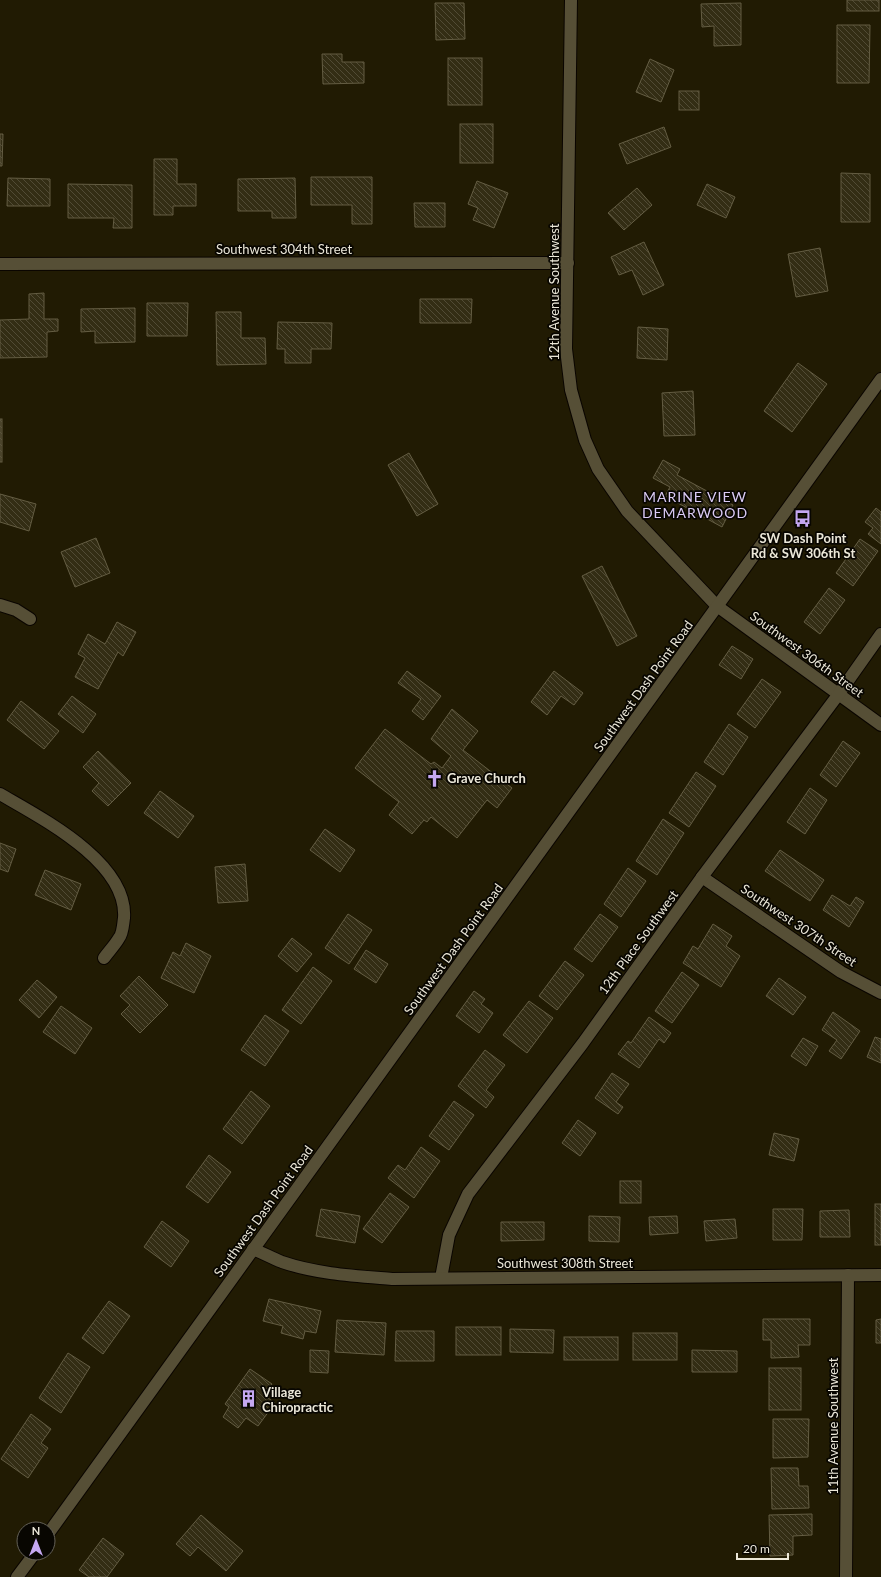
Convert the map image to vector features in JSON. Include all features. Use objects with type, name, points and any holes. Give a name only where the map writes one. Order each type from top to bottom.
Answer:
[{"type":"street","name":"12th Avenue Southwest","points":[[570,0],[568,262],[566,327],[568,367],[575,406],[590,454],[598,470],[627,512],[717,606]]},
{"type":"street","name":"Southwest 304th Street","points":[[0,264],[568,262]]},
{"type":"street","name":"Southwest Dash Point Road","points":[[56,1523],[881,379]]},
{"type":"street","points":[[0,605],[16,610],[30,619]]},
{"type":"street","name":"Southwest 306th Street","points":[[717,606],[838,695],[881,724]]},
{"type":"street","name":"12th Place Southwest","points":[[441,1278],[449,1235],[468,1194],[583,1043],[702,877],[838,695],[881,634]]},
{"type":"street","points":[[0,794],[48,822],[80,846],[97,861],[118,887],[124,906],[122,930],[120,938],[104,958]]},
{"type":"street","name":"Southwest 307th Street","points":[[702,877],[841,972],[881,993]]},
{"type":"street","name":"Southwest 308th Street","points":[[253,1249],[283,1262],[345,1275],[392,1279],[848,1275],[881,1276]]},
{"type":"street","name":"11th Avenue Southwest","points":[[846,1577],[848,1275]]},
{"type":"street","points":[[17,1577],[29,1561]]},
{"type":"building","points":[[847,0],[879,0],[879,11],[847,11]]},
{"type":"building","points":[[435,3],[464,3],[465,39],[436,40]]},
{"type":"building","points":[[741,3],[741,45],[714,46],[714,26],[702,27],[701,4]]},
{"type":"building","points":[[837,25],[870,25],[869,83],[837,83]]},
{"type":"building","points":[[322,54],[342,54],[342,62],[364,62],[364,83],[323,84]]},
{"type":"building","points":[[448,58],[482,58],[482,105],[448,105]]},
{"type":"building","points":[[650,59],[674,70],[661,102],[636,92]]},
{"type":"building","points":[[679,91],[699,91],[699,110],[679,110]]},
{"type":"building","points":[[460,124],[493,124],[493,163],[460,163]]},
{"type":"building","points":[[664,127],[671,147],[627,164],[619,144]]},
{"type":"building","points":[[0,134],[3,134],[2,166],[0,166]]},
{"type":"building","points":[[154,159],[177,159],[177,184],[196,184],[196,206],[173,206],[173,215],[154,215]]},
{"type":"building","points":[[841,173],[870,174],[870,222],[841,222]]},
{"type":"building","points":[[311,177],[372,177],[372,224],[352,224],[352,205],[311,205]]},
{"type":"building","points":[[8,178],[50,179],[50,206],[7,206]]},
{"type":"building","points":[[295,178],[296,218],[272,218],[272,211],[238,211],[238,179]]},
{"type":"building","points":[[477,181],[508,193],[494,228],[473,220],[478,208],[468,204]]},
{"type":"building","points":[[68,184],[132,185],[132,228],[113,228],[114,218],[68,218]]},
{"type":"building","points":[[707,184],[735,197],[726,218],[697,205]]},
{"type":"building","points":[[637,188],[652,205],[624,230],[608,213]]},
{"type":"building","points":[[414,203],[445,203],[445,227],[415,227]]},
{"type":"building","points":[[644,242],[664,285],[643,295],[632,270],[619,275],[611,257]]},
{"type":"building","points":[[820,248],[828,291],[796,297],[788,254]]},
{"type":"building","points":[[44,293],[44,319],[58,319],[58,331],[47,332],[47,357],[0,358],[0,320],[29,319],[29,294]]},
{"type":"building","points":[[420,299],[472,299],[471,323],[420,323]]},
{"type":"building","points":[[147,303],[188,303],[187,336],[147,336]]},
{"type":"building","points":[[135,308],[135,342],[95,343],[95,331],[81,332],[81,309]]},
{"type":"building","points":[[216,312],[241,312],[241,338],[265,338],[266,364],[217,365]]},
{"type":"building","points":[[278,322],[332,323],[331,349],[311,349],[311,363],[285,363],[285,349],[277,349]]},
{"type":"building","points":[[638,327],[668,329],[667,360],[637,358]]},
{"type":"building","points":[[798,363],[827,384],[792,432],[764,411]]},
{"type":"building","points":[[693,391],[695,435],[664,436],[662,393]]},
{"type":"building","points":[[0,419],[2,419],[2,462],[0,462]]},
{"type":"building","points":[[409,453],[438,504],[417,516],[388,465]]},
{"type":"building","points":[[663,460],[680,469],[677,475],[733,505],[722,527],[665,496],[670,487],[653,478]]},
{"type":"building","points":[[0,494],[36,504],[29,531],[0,522]]},
{"type":"building","points":[[876,508],[881,512],[881,544],[868,534],[873,528],[865,522]]},
{"type":"building","points":[[96,538],[110,573],[75,587],[61,552]]},
{"type":"building","points":[[860,539],[878,551],[853,586],[836,573]]},
{"type":"building","points":[[602,566],[637,636],[617,646],[582,576]]},
{"type":"building","points":[[829,588],[845,600],[820,634],[804,622]]},
{"type":"building","points":[[117,622],[136,632],[123,656],[118,652],[98,689],[75,677],[85,658],[78,654],[88,634],[105,644]]},
{"type":"building","points":[[732,646],[753,659],[741,679],[719,665]]},
{"type":"building","points":[[407,671],[441,696],[423,720],[412,711],[421,699],[398,683]]},
{"type":"building","points":[[554,671],[583,693],[574,705],[561,696],[547,715],[531,702]]},
{"type":"building","points":[[762,679],[781,692],[755,728],[737,714]]},
{"type":"building","points":[[72,696],[96,714],[83,733],[58,714]]},
{"type":"building","points":[[21,701],[59,731],[44,749],[7,720]]},
{"type":"building","name":"Grave Church","points":[[452,709],[478,731],[463,750],[512,788],[497,808],[487,800],[457,838],[431,817],[427,822],[424,820],[412,834],[389,815],[399,802],[355,768],[385,729],[431,764],[434,762],[442,768],[451,756],[431,739]]},
{"type":"building","points":[[729,724],[748,737],[723,775],[704,762]]},
{"type":"building","points":[[843,741],[860,753],[836,787],[820,775]]},
{"type":"building","points":[[98,751],[131,783],[108,806],[92,791],[99,783],[83,767]]},
{"type":"building","points":[[696,772],[716,786],[689,827],[669,813]]},
{"type":"building","points":[[810,788],[827,800],[805,834],[787,822]]},
{"type":"building","points":[[160,791],[194,816],[178,838],[144,813]]},
{"type":"building","points":[[663,819],[684,833],[657,875],[636,861]]},
{"type":"building","points":[[325,829],[355,850],[340,872],[310,850]]},
{"type":"building","points":[[0,843],[16,849],[8,872],[0,869]]},
{"type":"building","points":[[780,850],[824,880],[810,901],[765,871]]},
{"type":"building","points":[[245,864],[248,901],[218,903],[215,867]]},
{"type":"building","points":[[628,868],[646,881],[621,917],[604,904]]},
{"type":"building","points":[[45,870],[81,884],[71,910],[35,895]]},
{"type":"building","points":[[832,895],[850,906],[856,897],[864,902],[849,927],[823,910]]},
{"type":"building","points":[[348,914],[372,930],[349,964],[325,948]]},
{"type":"building","points":[[600,914],[618,927],[592,962],[574,949]]},
{"type":"building","points":[[713,924],[732,936],[726,946],[740,956],[721,987],[683,963],[693,946],[698,949]]},
{"type":"building","points":[[292,938],[312,954],[297,972],[278,956]]},
{"type":"building","points":[[186,943],[211,956],[194,993],[161,978],[173,952],[180,956]]},
{"type":"building","points":[[366,950],[388,964],[376,983],[354,969]]},
{"type":"building","points":[[565,961],[584,975],[557,1010],[539,996]]},
{"type":"building","points":[[313,967],[332,981],[301,1024],[282,1010]]},
{"type":"building","points":[[682,972],[699,985],[672,1023],[655,1011]]},
{"type":"building","points":[[139,976],[168,1005],[140,1033],[121,1014],[130,1005],[120,996]]},
{"type":"building","points":[[779,978],[806,997],[793,1015],[766,996]]},
{"type":"building","points":[[37,980],[57,997],[39,1018],[19,1000]]},
{"type":"building","points":[[474,991],[485,999],[481,1004],[493,1013],[479,1033],[456,1016]]},
{"type":"building","points":[[529,1001],[553,1018],[527,1053],[503,1035]]},
{"type":"building","points":[[61,1006],[92,1028],[75,1054],[43,1032]]},
{"type":"building","points":[[833,1012],[860,1031],[841,1059],[829,1051],[837,1040],[822,1030]]},
{"type":"building","points":[[265,1015],[289,1031],[265,1066],[241,1050]]},
{"type":"building","points":[[649,1017],[671,1033],[664,1043],[659,1039],[639,1068],[618,1054],[628,1041],[631,1043]]},
{"type":"building","points":[[875,1037],[881,1039],[881,1063],[867,1057]]},
{"type":"building","points":[[803,1038],[818,1046],[806,1066],[791,1056]]},
{"type":"building","points":[[485,1050],[505,1065],[486,1090],[494,1097],[486,1108],[458,1086]]},
{"type":"building","points":[[612,1073],[629,1084],[616,1102],[623,1107],[618,1114],[595,1098]]},
{"type":"building","points":[[251,1091],[270,1106],[242,1144],[223,1129]]},
{"type":"building","points":[[454,1101],[474,1115],[449,1150],[429,1136]]},
{"type":"building","points":[[578,1120],[596,1133],[580,1156],[562,1143]]},
{"type":"building","points":[[774,1133],[799,1139],[794,1161],[769,1155]]},
{"type":"building","points":[[421,1147],[440,1161],[414,1198],[388,1178],[398,1165],[405,1170]]},
{"type":"building","points":[[209,1155],[231,1172],[208,1203],[186,1187]]},
{"type":"building","points":[[620,1181],[641,1181],[641,1203],[620,1203]]},
{"type":"building","points":[[390,1193],[409,1207],[382,1243],[363,1229]]},
{"type":"building","points":[[875,1204],[881,1204],[881,1245],[875,1245]]},
{"type":"building","points":[[321,1209],[360,1216],[355,1243],[316,1236]]},
{"type":"building","points":[[773,1209],[803,1209],[802,1240],[773,1240]]},
{"type":"building","points":[[849,1210],[850,1237],[820,1237],[820,1211]]},
{"type":"building","points":[[589,1216],[620,1217],[619,1242],[589,1241]]},
{"type":"building","points":[[677,1216],[678,1233],[650,1235],[649,1217]]},
{"type":"building","points":[[735,1219],[737,1238],[706,1241],[704,1221]]},
{"type":"building","points":[[162,1221],[189,1241],[171,1267],[144,1247]]},
{"type":"building","points":[[501,1222],[544,1222],[544,1240],[501,1241]]},
{"type":"building","points":[[269,1299],[321,1311],[316,1333],[305,1331],[303,1339],[281,1333],[283,1326],[263,1321]]},
{"type":"building","points":[[109,1301],[130,1316],[103,1354],[82,1338]]},
{"type":"building","points":[[763,1319],[810,1319],[810,1345],[798,1345],[799,1357],[771,1358],[771,1340],[763,1340]]},
{"type":"building","points":[[881,1319],[881,1343],[876,1343],[876,1320]]},
{"type":"building","points":[[337,1320],[386,1323],[384,1355],[335,1352]]},
{"type":"building","points":[[456,1327],[501,1327],[501,1355],[456,1355]]},
{"type":"building","points":[[510,1329],[554,1330],[553,1353],[510,1352]]},
{"type":"building","points":[[396,1331],[434,1331],[434,1361],[395,1361]]},
{"type":"building","points":[[633,1333],[677,1333],[677,1360],[633,1360]]},
{"type":"building","points":[[564,1337],[618,1337],[618,1360],[564,1360]]},
{"type":"building","points":[[310,1350],[329,1351],[328,1373],[310,1372]]},
{"type":"building","points":[[692,1350],[737,1351],[737,1372],[692,1372]]},
{"type":"building","points":[[68,1353],[90,1367],[61,1413],[39,1398]]},
{"type":"building","points":[[769,1368],[801,1368],[801,1410],[769,1410]]},
{"type":"building","name":"Village Chiropractic","points":[[250,1369],[272,1384],[264,1395],[275,1403],[258,1426],[246,1418],[238,1428],[223,1417],[229,1407],[225,1404]]},
{"type":"building","points":[[31,1414],[51,1429],[41,1443],[48,1448],[28,1478],[1,1459]]},
{"type":"building","points":[[773,1419],[809,1419],[808,1457],[773,1458]]},
{"type":"building","points":[[771,1468],[798,1468],[799,1486],[808,1486],[809,1508],[772,1509]]},
{"type":"building","points":[[812,1514],[812,1535],[793,1536],[793,1555],[770,1556],[769,1515]]},
{"type":"building","points":[[201,1515],[243,1551],[226,1571],[198,1547],[190,1556],[176,1544]]},
{"type":"building","points":[[103,1538],[124,1554],[107,1577],[89,1577],[79,1570]]},
{"type":"place","name":"SW Dash Point Rd & SW 306th St","points":[[803,519]]},
{"type":"place","name":"Grave Church","points":[[434,778]]},
{"type":"place","name":"Village Chiropractic","points":[[249,1399]]},
{"type":"district","name":"MARINE VIEW DEMARWOOD","points":[[695,506]]}]
